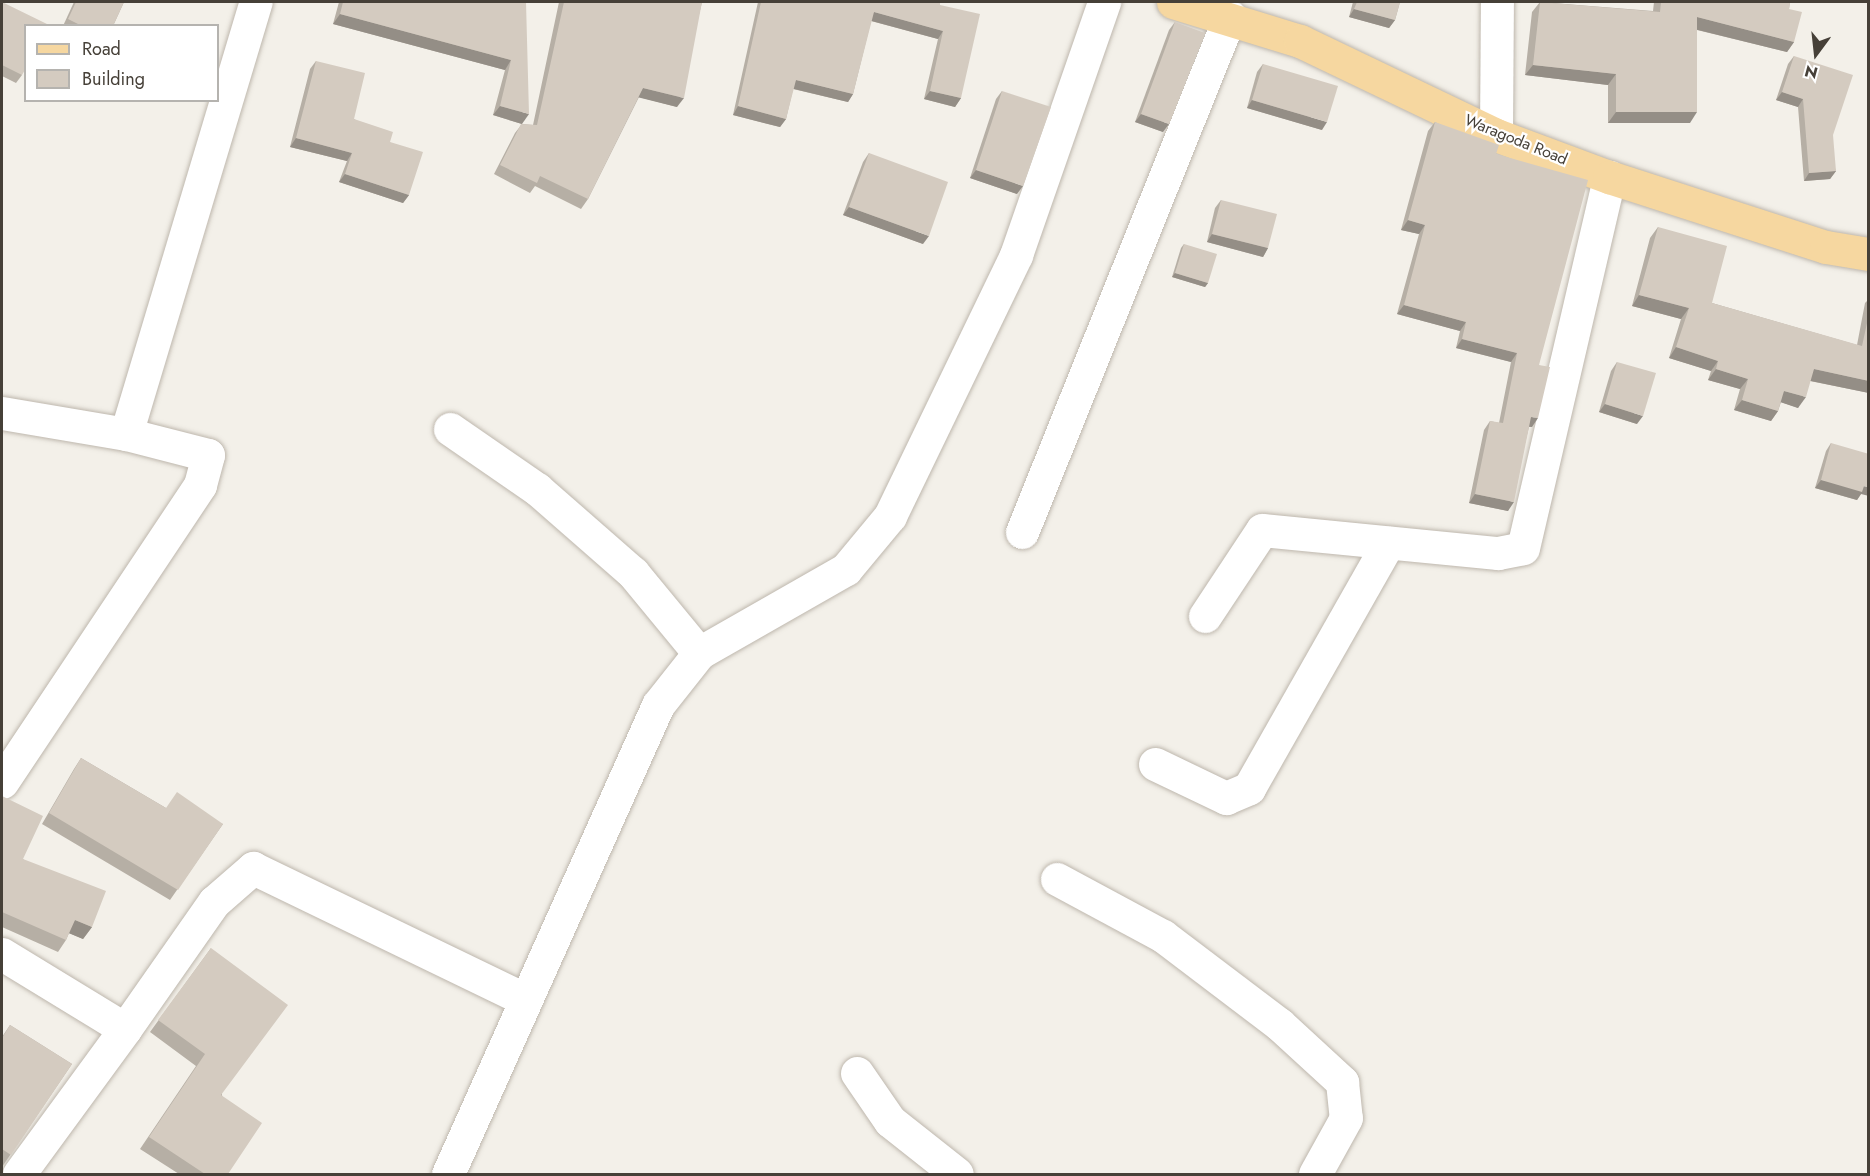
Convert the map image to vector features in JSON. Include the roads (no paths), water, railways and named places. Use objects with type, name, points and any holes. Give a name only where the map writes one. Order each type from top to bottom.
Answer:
[{"type":"main road","name":"Waragoda Road","points":[[1173,2],[1230,16],[1300,41],[1496,135],[1609,177],[1826,247],[1869,254]]},
{"type":"street","points":[[126,434],[256,2]]},
{"type":"street","points":[[448,1174],[658,705],[699,653],[846,569],[890,516],[1016,255],[1104,2]]},
{"type":"street","points":[[1496,135],[1497,2]]},
{"type":"street","points":[[1022,532],[1230,16]]},
{"type":"street","points":[[1205,616],[1262,530],[1511,553],[1528,540],[1609,177]]},
{"type":"street","points":[[2,412],[126,434],[208,455],[200,485],[2,782]]},
{"type":"street","points":[[450,429],[537,489],[633,573],[699,653]]},
{"type":"street","points":[[1155,764],[1226,798],[1250,788],[1388,543]]},
{"type":"street","points":[[19,1174],[214,902],[253,868],[526,1000]]},
{"type":"street","points":[[1057,879],[1163,936],[1280,1024],[1342,1082],[1346,1118],[1315,1174]]},
{"type":"street","points":[[2,954],[125,1029]]},
{"type":"street","points":[[857,1073],[890,1121],[957,1174]]}]
